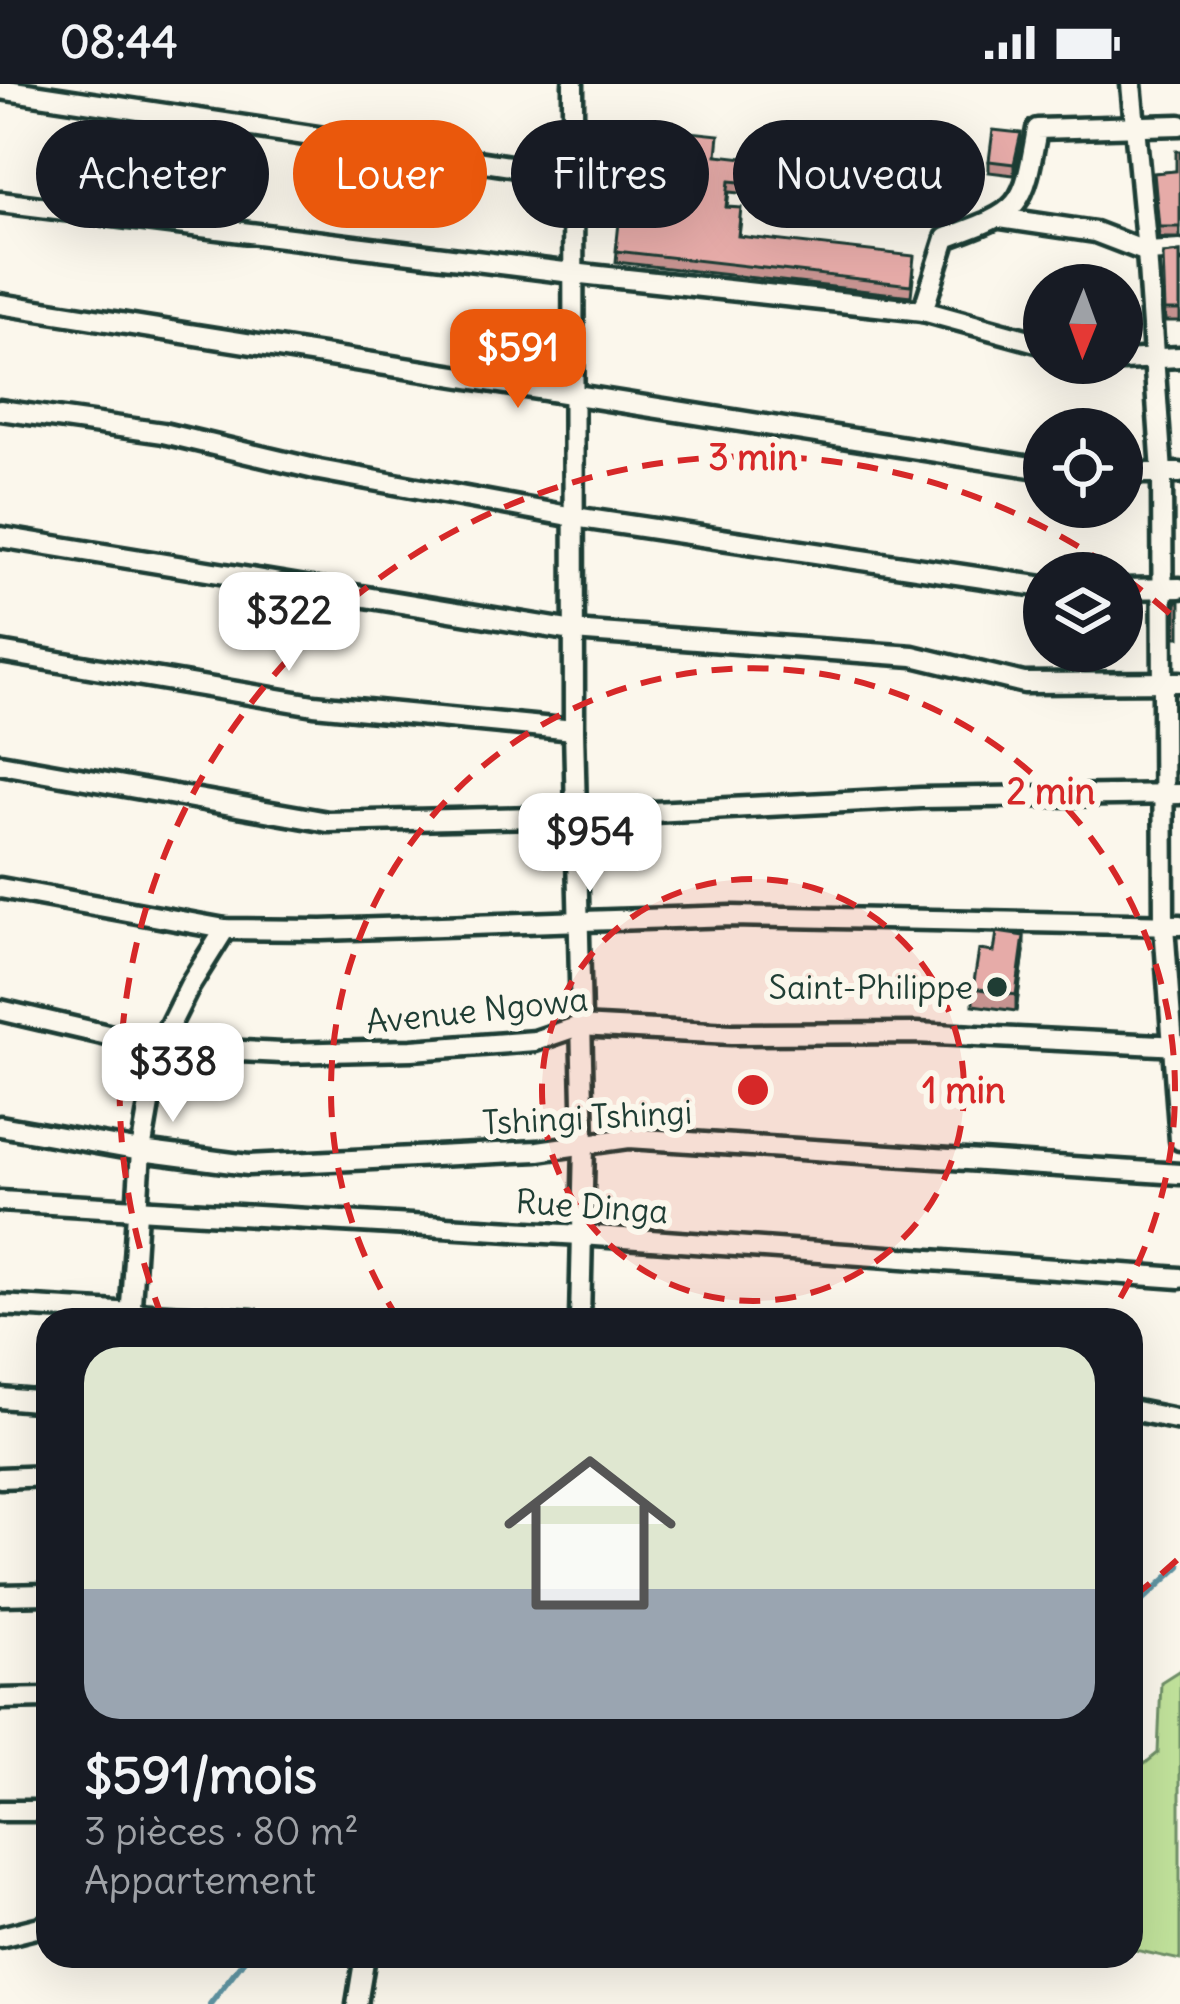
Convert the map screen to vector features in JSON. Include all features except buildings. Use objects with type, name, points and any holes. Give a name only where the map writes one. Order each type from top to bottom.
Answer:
[{"type":"street","points":[[573,84],[574,120]]},
{"type":"street","points":[[1131,84],[1154,356],[1171,472],[1172,926],[1180,1140]]},
{"type":"street","points":[[0,89],[511,166]]},
{"type":"street","points":[[923,311],[946,238],[1000,218],[1017,206],[1037,129],[1180,125]]},
{"type":"street","points":[[0,202],[923,311],[1023,338]]},
{"type":"street","points":[[1000,218],[1095,232],[1147,252],[1180,250]]},
{"type":"street","points":[[574,228],[574,730],[584,1144],[580,1308]]},
{"type":"street","points":[[0,304],[1023,466]]},
{"type":"street","points":[[1143,357],[1180,357]]},
{"type":"street","points":[[0,410],[163,433],[319,470],[574,517],[1023,584]]},
{"type":"street","points":[[0,537],[573,632],[913,656],[1024,682],[1171,682]]},
{"type":"street","points":[[0,652],[314,705],[574,730]]},
{"type":"street","points":[[0,764],[328,822],[577,817],[921,798],[1171,794]]},
{"type":"street","points":[[0,888],[225,929],[732,916],[1172,926]]},
{"type":"street","points":[[131,1308],[141,1151],[159,1047],[225,929]]},
{"type":"street","name":"Avenue Ngowa","points":[[0,1010],[159,1047],[282,1054],[412,1051],[536,1041],[579,1026],[731,1034],[916,1033],[1177,1046]]},
{"type":"street","name":"Tshingi Tshingi","points":[[0,1126],[248,1165],[538,1151],[628,1138],[1180,1174]]},
{"type":"street","name":"Rue Dinga","points":[[0,1202],[581,1235],[1180,1278]]},
{"type":"street","points":[[0,1305],[36,1308]]},
{"type":"street","points":[[0,1398],[36,1401]]},
{"type":"street","points":[[1143,1412],[1180,1420]]},
{"type":"street","points":[[0,1478],[36,1476]]},
{"type":"street","points":[[0,1595],[36,1594]]},
{"type":"street","points":[[0,1699],[36,1698]]},
{"type":"street","points":[[0,1811],[36,1811]]},
{"type":"street","points":[[0,1937],[36,1928]]},
{"type":"street","points":[[356,2004],[363,1968]]},
{"type":"green space","points":[[1180,1670],[1180,1960],[1143,1952],[1143,1765],[1158,1753],[1161,1682]]},
{"type":"waterway","points":[[1143,1600],[1180,1566]]},
{"type":"waterway","points":[[210,2004],[238,1968]]},
{"type":"place","name":"Saint-Philippe","points":[[997,987]]}]
